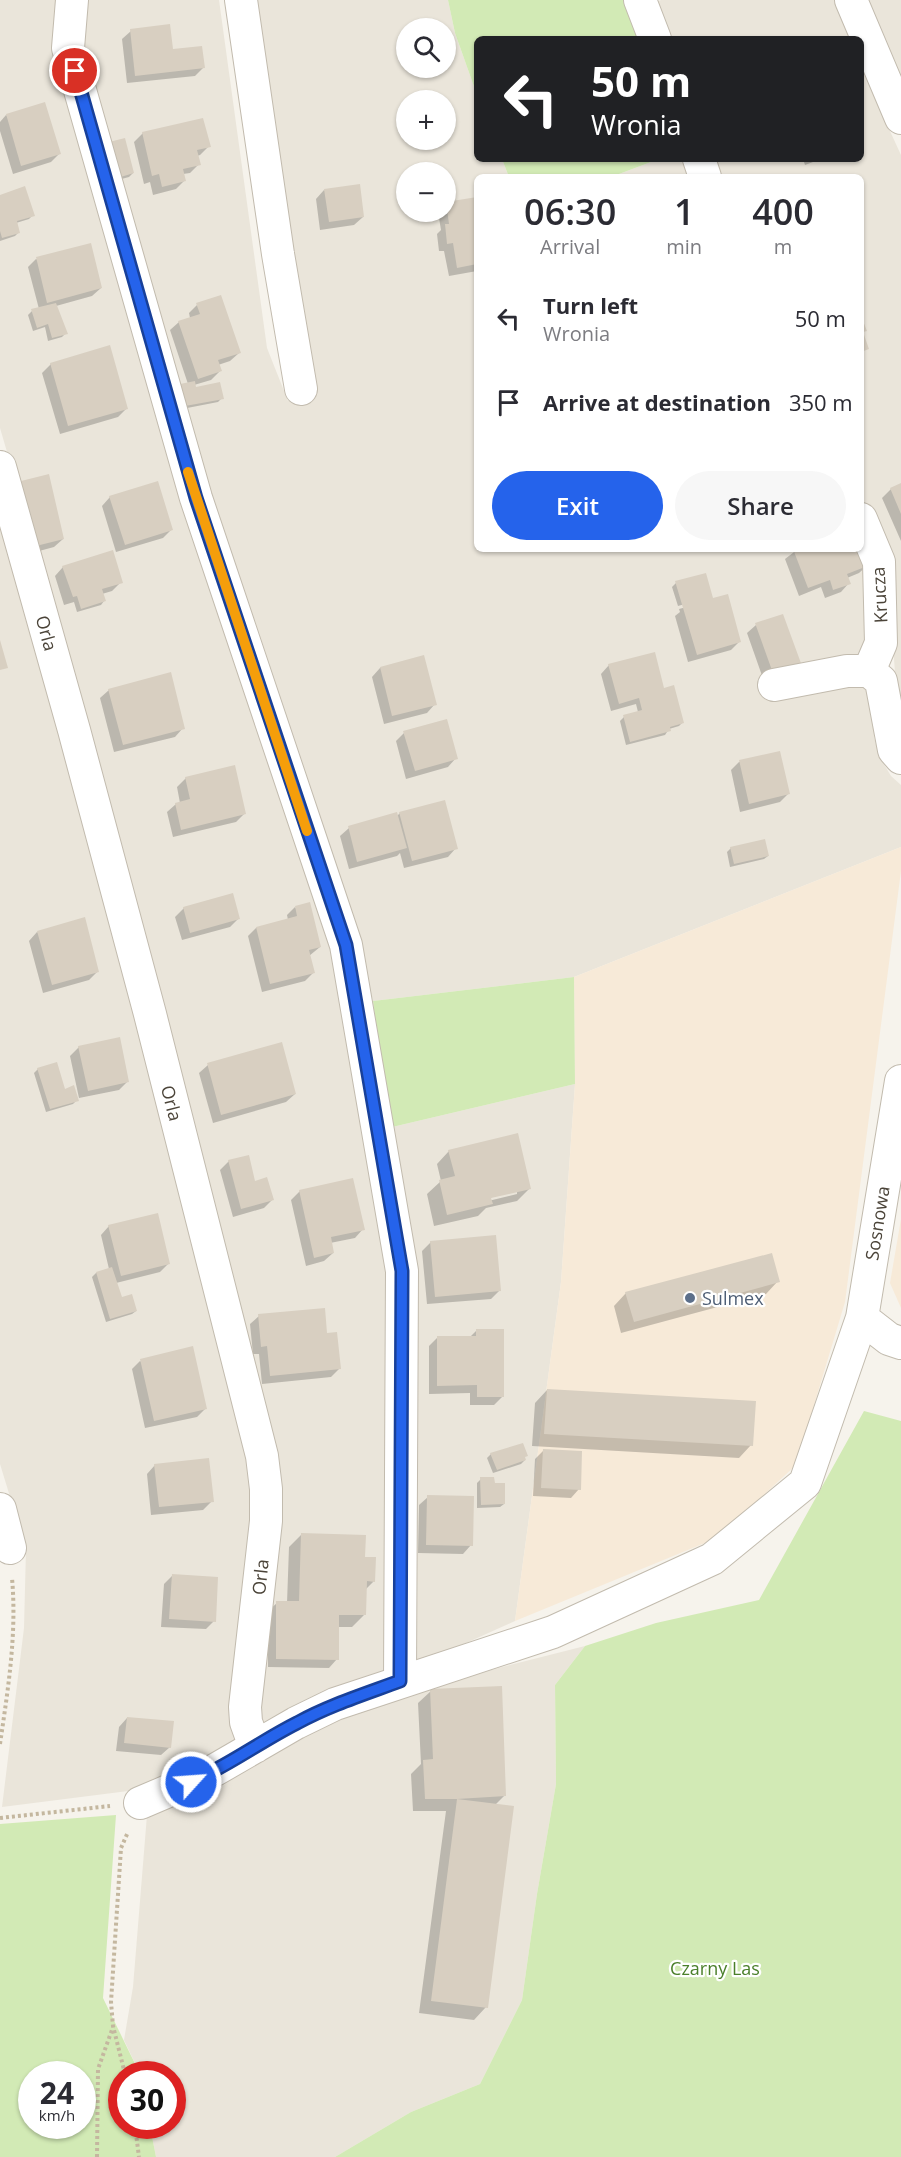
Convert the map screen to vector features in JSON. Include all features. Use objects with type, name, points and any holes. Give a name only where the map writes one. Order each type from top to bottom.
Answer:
[{"type":"street","points":[[72,0],[68,48],[196,498],[346,945],[402,1271],[400,1681]]},
{"type":"street","points":[[241,0],[278,254],[301,389]]},
{"type":"street","points":[[640,0],[655,36]]},
{"type":"street","points":[[851,0],[901,118]]},
{"type":"street","name":"Orla","points":[[0,467],[141,980],[262,1456],[266,1489],[266,1521],[245,1707],[246,1722],[255,1747]]},
{"type":"street","name":"Krucza","points":[[864,526],[879,562],[881,643],[869,671]]},
{"type":"street","points":[[774,685],[847,671],[869,671],[881,681],[894,750],[901,758]]},
{"type":"street","name":"Sosnowa","points":[[140,1803],[208,1774],[296,1723],[335,1704],[553,1632],[712,1559],[804,1483],[862,1318],[901,1081]]},
{"type":"street","points":[[862,1318],[889,1339],[901,1343]]},
{"type":"street","points":[[0,1509],[10,1548]]},
{"type":"path","points":[[0,1744],[12,1658],[14,1601],[10,1548]]},
{"type":"path","points":[[0,1818],[140,1803],[121,1848],[111,2002],[113,2026],[122,2061]]},
{"type":"path","points":[[97,2157],[98,2069],[113,2026]]},
{"type":"path","points":[[137,2139],[139,2157]]},
{"type":"shaded area","points":[[0,0],[59,0],[334,947],[391,1289],[391,1515],[383,1677],[260,1727],[256,1693],[277,1490],[104,783],[0,428]]},
{"type":"shaded area","points":[[86,0],[219,0],[267,348],[288,401],[314,397],[251,0],[448,0],[452,18],[396,18],[396,78],[456,78],[456,36],[474,87],[474,162],[503,162],[508,174],[474,174],[474,552],[863,552],[874,650],[850,683],[869,687],[879,713],[874,737],[879,756],[891,776],[901,785],[901,847],[574,977],[373,1001],[362,961],[255,638],[118,188],[82,34]]},
{"type":"shaded area","points":[[661,0],[835,0],[849,36],[669,36],[656,2]]},
{"type":"shaded area","points":[[862,0],[901,0],[901,92]]},
{"type":"shaded area","points":[[864,75],[901,155],[901,705],[896,686],[893,645],[864,520],[864,174],[717,174],[713,162],[864,162]]},
{"type":"shaded area","points":[[651,162],[694,162],[698,174],[619,174]]},
{"type":"shaded area","points":[[0,518],[145,1042],[256,1476],[242,1743],[144,1789],[2,1807],[24,1628],[26,1549],[0,1464]]},
{"type":"shaded area","points":[[901,847],[901,871],[845,1302],[796,1465],[717,1538],[515,1621],[561,1282],[575,1084],[574,977]]},
{"type":"shaded area","points":[[575,1084],[561,1282],[515,1621],[417,1665],[418,1319],[388,1128]]},
{"type":"shaded area","points":[[901,1219],[901,1308],[890,1283]]},
{"type":"shaded area","points":[[585,1646],[555,1685],[556,1784],[522,2000],[480,2084],[411,2112],[335,2157],[156,2157],[153,2139],[186,2139],[186,2061],[134,2061],[124,2040],[133,1987],[147,1815],[224,1785],[296,1734],[386,1700]]},
{"type":"green space","points":[[448,0],[629,0],[644,36],[474,36],[474,87],[456,36],[456,18],[452,18]]},
{"type":"green space","points":[[503,162],[651,162],[619,174],[508,174]]},
{"type":"green space","points":[[574,977],[575,1084],[388,1128],[373,1001]]},
{"type":"green space","name":"Czarny Las","points":[[864,1411],[901,1421],[901,2157],[335,2157],[411,2112],[480,2084],[522,2000],[556,1784],[555,1685],[585,1646],[656,1623],[759,1600]]},
{"type":"green space","points":[[116,1815],[103,1998],[134,2061],[108,2061],[108,2139],[153,2139],[156,2157],[0,2157],[0,1824]]},
{"type":"building","points":[[170,24],[173,49],[202,46],[205,68],[135,76],[130,29]]},
{"type":"building","points":[[45,102],[61,154],[21,166],[6,114]]},
{"type":"building","points":[[203,118],[211,147],[197,150],[201,165],[183,169],[186,181],[162,187],[159,174],[152,176],[142,132]]},
{"type":"building","points":[[125,138],[134,173],[114,179],[105,143]]},
{"type":"building","points":[[360,184],[364,217],[329,222],[324,189]]},
{"type":"building","points":[[25,186],[35,216],[17,221],[20,233],[2,238],[0,195]]},
{"type":"building","points":[[474,197],[474,265],[457,268],[453,243],[447,244],[445,224],[449,224],[449,222],[456,222],[456,200]]},
{"type":"building","points":[[91,243],[102,288],[47,303],[36,257]]},
{"type":"building","points":[[221,295],[241,353],[218,360],[222,371],[198,379],[178,321],[200,314],[196,303]]},
{"type":"building","points":[[56,303],[68,334],[52,338],[48,324],[37,328],[31,309]]},
{"type":"building","points":[[864,335],[869,349],[864,351]]},
{"type":"building","points":[[110,345],[128,409],[68,426],[50,363]]},
{"type":"building","points":[[195,381],[196,387],[220,382],[224,399],[185,406],[180,384]]},
{"type":"building","points":[[49,474],[64,539],[36,546],[21,481]]},
{"type":"building","points":[[158,481],[173,530],[125,545],[109,496]]},
{"type":"building","points":[[901,483],[901,514],[890,488]]},
{"type":"building","points":[[113,550],[123,583],[102,589],[106,601],[81,609],[77,596],[73,597],[62,566]]},
{"type":"building","points":[[794,552],[863,552],[870,565],[847,574],[851,584],[833,590],[830,580],[808,588]]},
{"type":"building","points":[[706,573],[713,598],[728,594],[741,642],[697,655],[675,581]]},
{"type":"building","points":[[783,614],[802,666],[774,676],[755,623]]},
{"type":"building","points":[[0,640],[8,668],[0,670]]},
{"type":"building","points":[[655,652],[664,688],[674,685],[684,723],[670,727],[671,731],[630,742],[623,715],[642,710],[639,698],[619,704],[608,664]]},
{"type":"building","points":[[424,655],[437,705],[392,716],[380,667]]},
{"type":"building","points":[[171,672],[185,729],[123,745],[108,689]]},
{"type":"building","points":[[447,719],[458,759],[415,771],[403,731]]},
{"type":"building","points":[[780,751],[790,794],[749,804],[739,760]]},
{"type":"building","points":[[235,765],[246,814],[181,830],[175,803],[190,799],[185,777]]},
{"type":"building","points":[[445,800],[458,849],[412,861],[399,812]]},
{"type":"building","points":[[397,812],[407,848],[357,862],[348,826]]},
{"type":"building","points":[[765,839],[769,856],[734,864],[730,847]]},
{"type":"building","points":[[233,893],[240,919],[190,933],[183,907]]},
{"type":"building","points":[[310,902],[321,947],[309,950],[315,973],[270,984],[256,927],[297,916],[295,906]]},
{"type":"building","points":[[85,917],[99,972],[52,985],[37,931]]},
{"type":"building","points":[[120,1037],[129,1082],[88,1091],[78,1046]]},
{"type":"building","points":[[282,1042],[296,1094],[221,1115],[207,1063]]},
{"type":"building","points":[[57,1062],[65,1089],[74,1085],[79,1101],[50,1109],[37,1068]]},
{"type":"building","points":[[518,1133],[531,1189],[491,1198],[493,1204],[447,1215],[439,1180],[455,1176],[448,1150]]},
{"type":"building","points":[[249,1155],[255,1181],[267,1177],[274,1200],[241,1209],[228,1160]]},
{"type":"building","points":[[353,1178],[365,1230],[331,1237],[334,1253],[314,1258],[299,1190]]},
{"type":"building","points":[[158,1213],[170,1264],[121,1276],[108,1225]]},
{"type":"building","points":[[496,1235],[501,1291],[435,1297],[430,1241]]},
{"type":"building","points":[[772,1253],[780,1282],[634,1322],[625,1292]]},
{"type":"building","points":[[112,1267],[122,1297],[132,1294],[137,1311],[110,1319],[96,1272]]},
{"type":"building","points":[[325,1308],[327,1333],[337,1332],[341,1369],[270,1376],[267,1346],[261,1347],[258,1314]]},
{"type":"building","points":[[476,1329],[504,1329],[504,1397],[477,1397],[477,1385],[437,1386],[437,1336],[476,1336]]},
{"type":"building","points":[[193,1346],[207,1409],[154,1421],[140,1359]]},
{"type":"building","points":[[547,1389],[756,1401],[753,1446],[544,1434]]},
{"type":"building","points":[[523,1443],[528,1456],[525,1457],[526,1460],[497,1470],[490,1453]]},
{"type":"building","points":[[543,1449],[582,1451],[581,1490],[541,1488]]},
{"type":"building","points":[[209,1458],[214,1502],[159,1507],[154,1464]]},
{"type":"building","points":[[480,1477],[494,1477],[495,1483],[505,1483],[505,1504],[481,1505]]},
{"type":"building","points":[[427,1495],[474,1496],[473,1546],[426,1545]]},
{"type":"building","points":[[301,1533],[366,1535],[365,1557],[376,1557],[375,1582],[367,1581],[366,1615],[339,1615],[339,1660],[276,1659],[276,1601],[299,1601]]},
{"type":"building","points":[[172,1574],[218,1577],[216,1622],[169,1619]]},
{"type":"building","points":[[502,1686],[506,1796],[425,1799],[423,1760],[433,1759],[430,1689]]},
{"type":"building","points":[[127,1717],[174,1721],[171,1748],[124,1743]]},
{"type":"building","points":[[457,1799],[514,1806],[488,2008],[431,2001]]},
{"type":"slow traffic","points":[[188,472],[307,831]]},
{"type":"place","name":"Sulmex","points":[[690,1298]]},
{"type":"route","points":[[75,71],[196,498],[346,945],[402,1271],[400,1681],[335,1704],[296,1723],[191,1782]]}]
